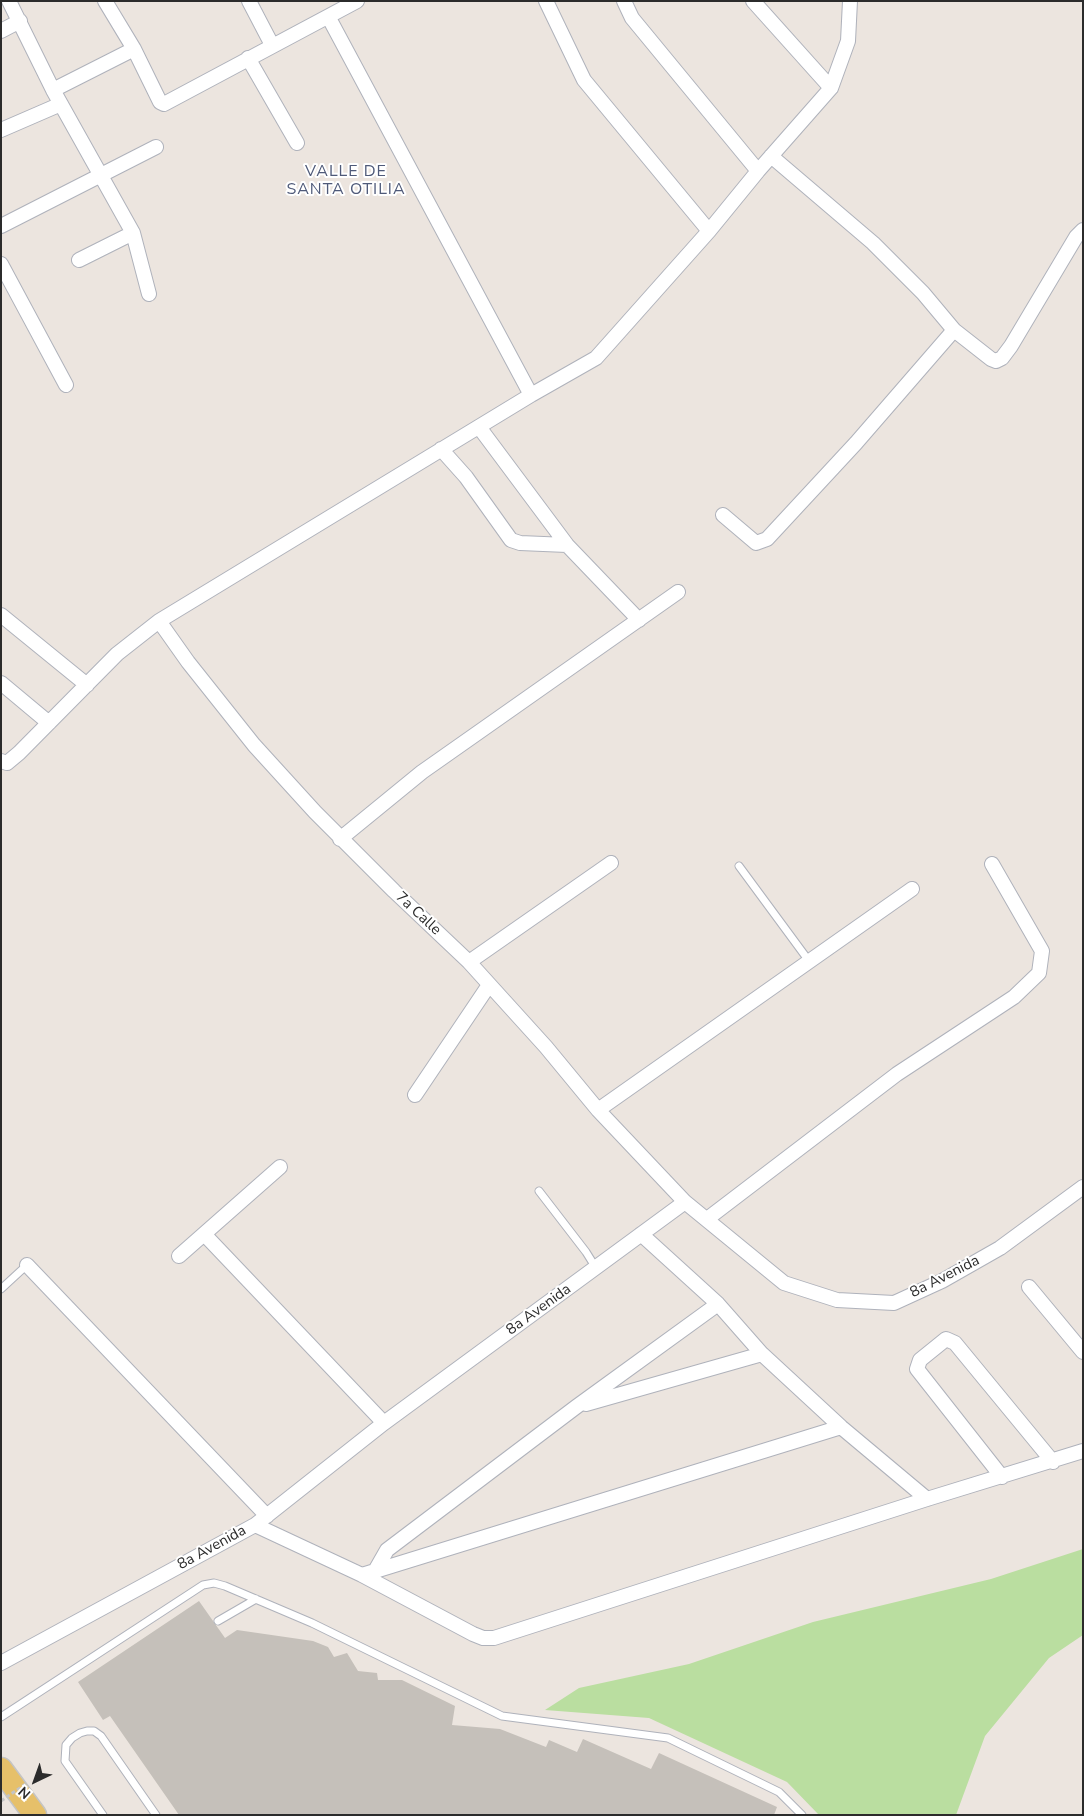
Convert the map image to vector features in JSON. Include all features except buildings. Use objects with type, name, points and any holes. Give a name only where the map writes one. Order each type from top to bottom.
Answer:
[{"type":"main road","points":[[1,1769],[35,1815]]},
{"type":"street","points":[[8,1],[20,21],[53,90],[133,233],[149,294]]},
{"type":"street","points":[[105,1],[134,49],[160,102],[164,104],[272,45],[329,18],[357,1]]},
{"type":"street","points":[[249,1],[272,45]]},
{"type":"street","points":[[546,1],[584,80],[709,231]]},
{"type":"street","points":[[624,1],[632,18],[758,171]]},
{"type":"street","points":[[752,1],[831,88]]},
{"type":"street","points":[[1,762],[7,763],[19,753],[117,654],[159,621],[596,358],[709,231],[758,171],[831,88],[848,42],[850,1]]},
{"type":"street","points":[[329,18],[532,395]]},
{"type":"street","points":[[1,31],[20,21]]},
{"type":"street","points":[[53,90],[134,49]]},
{"type":"street","points":[[248,58],[297,144]]},
{"type":"street","points":[[1,130],[62,104]]},
{"type":"street","points":[[1,226],[156,147]]},
{"type":"street","points":[[771,156],[874,243],[923,292],[954,330],[991,360],[996,361],[1002,358],[1011,346],[1076,237],[1083,230]]},
{"type":"street","points":[[79,260],[133,233]]},
{"type":"street","points":[[1,264],[66,385]]},
{"type":"street","points":[[723,515],[756,542],[767,539],[856,443],[954,330]]},
{"type":"street","points":[[479,427],[567,545],[639,620]]},
{"type":"street","points":[[442,449],[466,477],[511,540],[520,543],[567,545]]},
{"type":"street","points":[[340,839],[422,772],[678,592]]},
{"type":"street","points":[[1,615],[87,685]]},
{"type":"street","name":"7a Calle","points":[[159,621],[188,662],[254,745],[340,839],[469,962],[546,1047],[598,1110],[685,1202]]},
{"type":"street","points":[[1,684],[49,723]]},
{"type":"street","points":[[469,962],[611,863]]},
{"type":"street","points":[[707,1219],[897,1074],[1014,997],[1038,973],[1042,951],[992,864]]},
{"type":"street","points":[[598,1110],[912,889]]},
{"type":"street","points":[[416,1095],[489,985]]},
{"type":"street","points":[[179,1256],[280,1168]]},
{"type":"street","name":"8a Avenida","points":[[1,1664],[255,1525],[384,1423],[685,1202],[784,1283],[837,1300],[894,1303],[942,1281],[1000,1248],[1083,1187]]},
{"type":"street","points":[[204,1234],[384,1423]]},
{"type":"street","points":[[641,1234],[718,1304],[762,1354],[841,1427],[926,1499]]},
{"type":"street","points":[[27,1265],[267,1516]]},
{"type":"street","points":[[1029,1288],[1083,1352]]},
{"type":"street","points":[[369,1573],[387,1550],[576,1407],[718,1304]]},
{"type":"street","points":[[1002,1477],[917,1369],[920,1360],[946,1339],[955,1343],[1053,1462]]},
{"type":"street","points":[[576,1407],[762,1354]]},
{"type":"street","points":[[624,1372],[634,1390]]},
{"type":"street","points":[[369,1573],[841,1427]]},
{"type":"street","points":[[255,1525],[369,1573],[473,1634],[483,1638],[494,1638],[926,1499],[1053,1462],[1083,1451]]},
{"type":"lane","points":[[739,866],[809,962]]},
{"type":"lane","points":[[539,1191],[596,1268]]},
{"type":"lane","points":[[1,1289],[27,1265]]},
{"type":"lane","points":[[1,1717],[203,1585],[214,1583],[312,1623],[502,1716],[668,1738],[779,1792],[802,1815]]},
{"type":"lane","points":[[218,1621],[256,1599]]},
{"type":"lane","points":[[103,1815],[65,1761],[66,1745],[72,1738],[87,1731],[101,1736],[156,1815]]},
{"type":"path","points":[[1,1801],[27,1783]]},
{"type":"green space","points":[[1083,1549],[1083,1635],[1049,1658],[985,1736],[956,1815],[819,1815],[787,1782],[649,1718],[545,1710],[579,1688],[689,1664],[813,1622],[991,1579]]},
{"type":"district","name":"VALLE DE SANTA OTILIA","points":[[346,181]]}]
